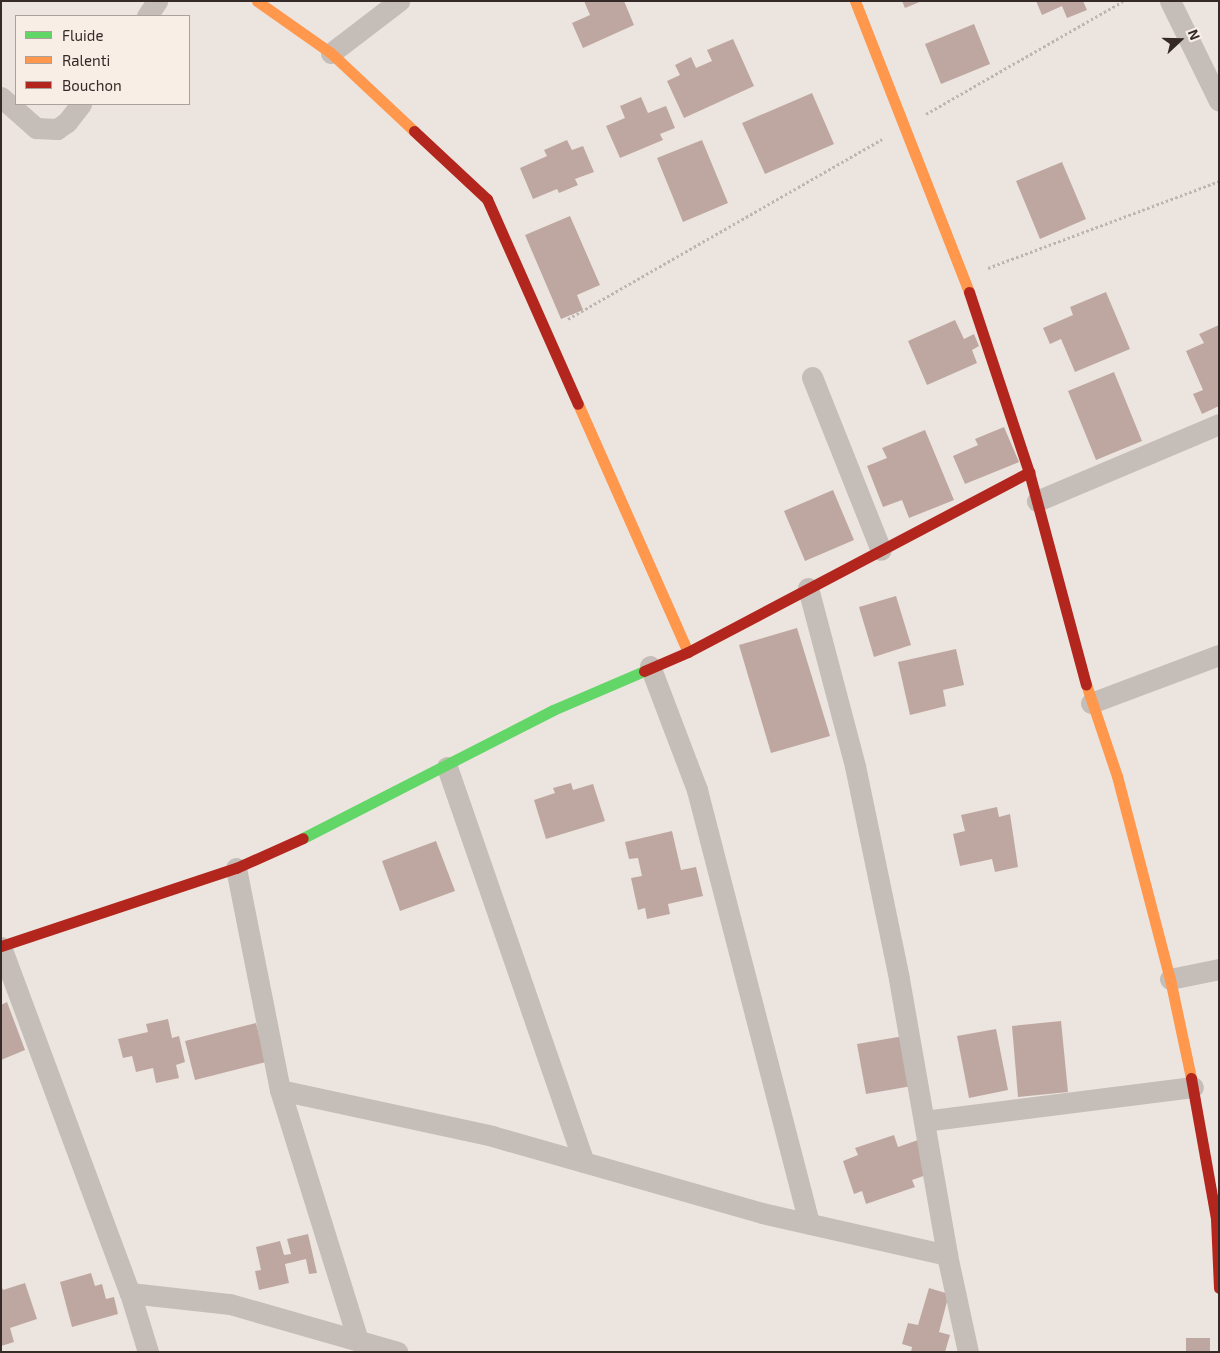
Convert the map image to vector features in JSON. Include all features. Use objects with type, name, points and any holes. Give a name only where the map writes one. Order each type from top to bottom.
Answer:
[{"type":"street","points":[[148,15],[157,1]]},
{"type":"street","points":[[257,1],[331,53],[487,199],[688,652]]},
{"type":"street","points":[[331,53],[399,1]]},
{"type":"street","points":[[855,1],[964,276],[1029,472],[1091,703],[1117,776],[1170,979],[1193,1087],[1217,1213],[1219,1288]]},
{"type":"street","points":[[1170,1],[1219,101]]},
{"type":"street","points":[[1,98],[36,128],[57,129],[67,122],[80,105]]},
{"type":"street","points":[[812,377],[881,550]]},
{"type":"street","points":[[1036,502],[1219,424]]},
{"type":"street","points":[[148,1352],[130,1293],[1,946],[236,868],[345,819],[553,710],[650,666],[688,652],[1029,472]]},
{"type":"street","points":[[808,588],[855,766],[899,980],[947,1255],[968,1352]]},
{"type":"street","points":[[1091,703],[1219,655]]},
{"type":"street","points":[[650,666],[697,790],[809,1224]]},
{"type":"street","points":[[447,767],[584,1162]]},
{"type":"street","points":[[236,868],[280,1090],[358,1340]]},
{"type":"street","points":[[1170,979],[1219,969]]},
{"type":"street","points":[[924,1121],[1193,1087]]},
{"type":"street","points":[[280,1090],[492,1136],[809,1224],[947,1255]]},
{"type":"street","points":[[130,1293],[230,1304],[397,1352]]},
{"type":"path","points":[[546,332],[1123,1]]},
{"type":"path","points":[[964,276],[1219,181]]},
{"type":"building","points":[[584,1],[624,1],[634,25],[583,48],[572,23],[590,15]]},
{"type":"building","points":[[902,1],[922,1],[905,8]]},
{"type":"building","points":[[1036,1],[1083,1],[1087,10],[1067,18],[1062,6],[1042,15]]},
{"type":"building","points":[[974,24],[990,64],[941,84],[925,44]]},
{"type":"building","points":[[733,39],[754,86],[684,118],[667,81],[680,75],[675,65],[691,57],[696,68],[712,61],[707,50]]},
{"type":"building","points":[[812,93],[834,144],[765,174],[742,123]]},
{"type":"building","points":[[641,97],[648,113],[666,106],[675,128],[660,134],[663,140],[620,158],[606,126],[625,118],[620,106]]},
{"type":"building","points":[[567,140],[572,150],[583,146],[594,172],[575,179],[578,185],[559,193],[557,189],[533,199],[520,168],[547,156],[544,150]]},
{"type":"building","points":[[702,140],[728,203],[683,222],[657,158]]},
{"type":"building","points":[[1062,162],[1086,219],[1040,239],[1016,181]]},
{"type":"building","points":[[570,216],[600,285],[577,295],[583,310],[561,319],[525,235]]},
{"type":"building","points":[[1106,292],[1130,349],[1075,372],[1061,339],[1050,344],[1043,328],[1073,315],[1070,307]]},
{"type":"building","points":[[955,320],[964,339],[974,334],[979,346],[972,350],[977,363],[927,385],[908,341]]},
{"type":"building","points":[[1219,325],[1219,406],[1202,414],[1193,394],[1203,390],[1186,351],[1204,343],[1199,334]]},
{"type":"building","points":[[1114,372],[1142,441],[1096,460],[1068,391]]},
{"type":"building","points":[[1004,427],[1019,462],[965,484],[953,456],[978,445],[975,439]]},
{"type":"building","points":[[925,430],[954,500],[909,518],[902,500],[883,507],[867,466],[887,458],[882,448]]},
{"type":"building","points":[[833,490],[854,540],[805,561],[784,511]]},
{"type":"building","points":[[896,596],[911,645],[874,657],[859,607]]},
{"type":"building","points":[[797,628],[830,736],[771,753],[739,645]]},
{"type":"building","points":[[956,649],[964,685],[943,690],[946,706],[910,715],[898,662]]},
{"type":"building","points":[[571,783],[573,790],[593,784],[605,821],[546,839],[534,800],[555,793],[553,788]]},
{"type":"building","points":[[997,807],[999,817],[1010,814],[1018,867],[995,872],[992,859],[960,866],[953,834],[965,831],[961,815]]},
{"type":"building","points":[[672,831],[681,870],[696,867],[703,896],[668,904],[670,914],[647,919],[645,908],[638,910],[631,878],[642,876],[638,858],[629,859],[625,842]]},
{"type":"building","points":[[436,841],[455,891],[400,911],[382,861]]},
{"type":"building","points":[[7,1002],[25,1050],[1,1060],[1,1005]]},
{"type":"building","points":[[168,1019],[172,1038],[179,1036],[185,1062],[176,1065],[179,1078],[156,1083],[153,1068],[136,1072],[132,1056],[123,1058],[118,1039],[148,1032],[146,1024]]},
{"type":"building","points":[[1061,1021],[1068,1092],[1018,1097],[1012,1026]]},
{"type":"building","points":[[256,1023],[266,1062],[195,1080],[185,1041]]},
{"type":"building","points":[[996,1029],[1008,1090],[969,1098],[957,1036]]},
{"type":"building","points":[[904,1036],[912,1086],[866,1094],[857,1044]]},
{"type":"building","points":[[894,1135],[898,1147],[918,1140],[929,1174],[912,1180],[915,1187],[866,1204],[862,1191],[854,1194],[843,1161],[858,1155],[855,1148]]},
{"type":"building","points":[[308,1234],[317,1273],[309,1274],[306,1259],[285,1264],[289,1283],[259,1290],[255,1271],[261,1270],[256,1247],[280,1241],[284,1255],[291,1254],[287,1239]]},
{"type":"building","points":[[91,1273],[95,1286],[102,1284],[106,1299],[114,1297],[118,1314],[72,1327],[60,1282]]},
{"type":"building","points":[[25,1283],[37,1319],[10,1328],[14,1342],[1,1346],[1,1285],[3,1290]]},
{"type":"building","points":[[929,1288],[949,1294],[939,1332],[950,1335],[945,1352],[911,1352],[912,1347],[902,1344],[908,1323],[918,1325]]},
{"type":"building","points":[[1186,1338],[1210,1338],[1210,1352],[1186,1352]]},
{"type":"traffic: fast","points":[[303,838],[553,710],[644,671]]},
{"type":"traffic: slow","points":[[257,1],[331,53],[414,131]]},
{"type":"traffic: slow","points":[[855,1],[969,292]]},
{"type":"traffic: slow","points":[[578,404],[688,652]]},
{"type":"traffic: slow","points":[[1086,684],[1117,776],[1170,979],[1191,1078]]},
{"type":"traffic: jam","points":[[414,131],[487,199],[578,404]]},
{"type":"traffic: jam","points":[[969,292],[1029,472],[1086,684]]},
{"type":"traffic: jam","points":[[644,671],[688,652],[1029,472]]},
{"type":"traffic: jam","points":[[1,946],[236,868],[303,838]]},
{"type":"traffic: jam","points":[[1191,1078],[1216,1219],[1219,1288]]}]
